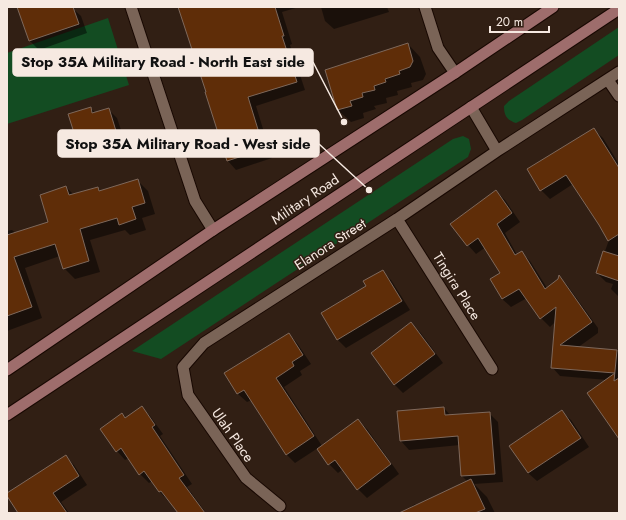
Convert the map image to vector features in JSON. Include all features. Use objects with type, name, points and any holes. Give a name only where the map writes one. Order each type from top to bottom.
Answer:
[{"type":"main road","name":"Military Road","points":[[7,370],[213,230],[455,73],[553,7]]},
{"type":"main road","name":"Military Road","points":[[7,415],[619,9]]},
{"type":"street","points":[[131,7],[195,201],[213,230]]},
{"type":"street","points":[[425,7],[438,48],[455,73]]},
{"type":"street","name":"Elanora Street","points":[[183,367],[204,343],[397,219],[497,151],[619,72]]},
{"type":"street","points":[[608,80],[619,96]]},
{"type":"street","points":[[470,107],[497,151]]},
{"type":"street","name":"Tingira Place","points":[[397,219],[492,369]]},
{"type":"street","name":"Ulah Place","points":[[183,367],[188,395],[241,472],[246,478],[280,506]]},
{"type":"green space","points":[[108,18],[129,85],[7,124],[7,53]]},
{"type":"green space","points":[[619,27],[619,55],[522,120],[516,123],[507,117],[504,106],[509,101]]},
{"type":"green space","points":[[463,136],[469,139],[471,149],[468,157],[161,359],[132,351],[453,139]]},
{"type":"building","points":[[17,7],[73,7],[79,24],[29,41]]},
{"type":"building","points":[[178,7],[275,7],[284,36],[282,36],[297,82],[248,97],[264,149],[227,161]]},
{"type":"building","points":[[408,43],[413,61],[410,67],[399,71],[400,74],[385,79],[386,82],[374,86],[375,90],[362,93],[363,97],[350,101],[352,106],[337,110],[325,70]]},
{"type":"building","points":[[91,107],[92,113],[109,108],[116,131],[77,142],[68,114]]},
{"type":"building","points":[[594,128],[619,168],[619,234],[608,241],[566,175],[540,191],[527,169]]},
{"type":"building","points":[[138,179],[145,203],[132,207],[136,219],[119,225],[117,218],[80,229],[89,261],[63,269],[55,244],[14,257],[32,307],[7,316],[7,235],[48,222],[40,195],[66,186],[69,195],[98,187],[99,191]]},
{"type":"building","points":[[496,190],[512,213],[497,224],[515,255],[522,251],[545,289],[558,279],[559,275],[592,322],[560,345],[617,350],[615,373],[551,368],[556,307],[540,319],[519,289],[502,299],[490,279],[500,273],[478,238],[467,246],[450,224]]},
{"type":"building","points":[[603,251],[619,256],[619,281],[596,273]]},
{"type":"building","points":[[383,270],[402,301],[337,340],[321,313],[366,286],[363,281]]},
{"type":"building","points":[[411,322],[435,354],[394,385],[371,353]]},
{"type":"building","points":[[289,333],[303,355],[292,362],[294,366],[276,378],[314,436],[286,455],[244,390],[237,394],[224,373]]},
{"type":"building","points":[[615,373],[614,381],[619,378],[619,439],[587,393]]},
{"type":"building","points":[[142,406],[155,425],[152,427],[184,475],[179,478],[205,513],[178,513],[161,491],[159,492],[144,471],[139,475],[121,448],[116,452],[100,429],[122,413],[125,418]]},
{"type":"building","points":[[444,407],[445,415],[490,412],[495,474],[461,476],[458,436],[400,441],[397,411]]},
{"type":"building","points":[[562,410],[581,438],[528,473],[509,446]]},
{"type":"building","points":[[358,419],[391,464],[357,490],[335,460],[328,465],[317,449]]},
{"type":"building","points":[[66,455],[79,476],[53,493],[67,513],[18,513],[7,496],[7,493]]},
{"type":"building","points":[[471,479],[485,509],[475,513],[399,513]]},
{"type":"place","name":"Stop 35A Military Road - North East side","points":[[344,122]]},
{"type":"place","name":"Stop 35A Military Road - West side","points":[[369,190]]}]
